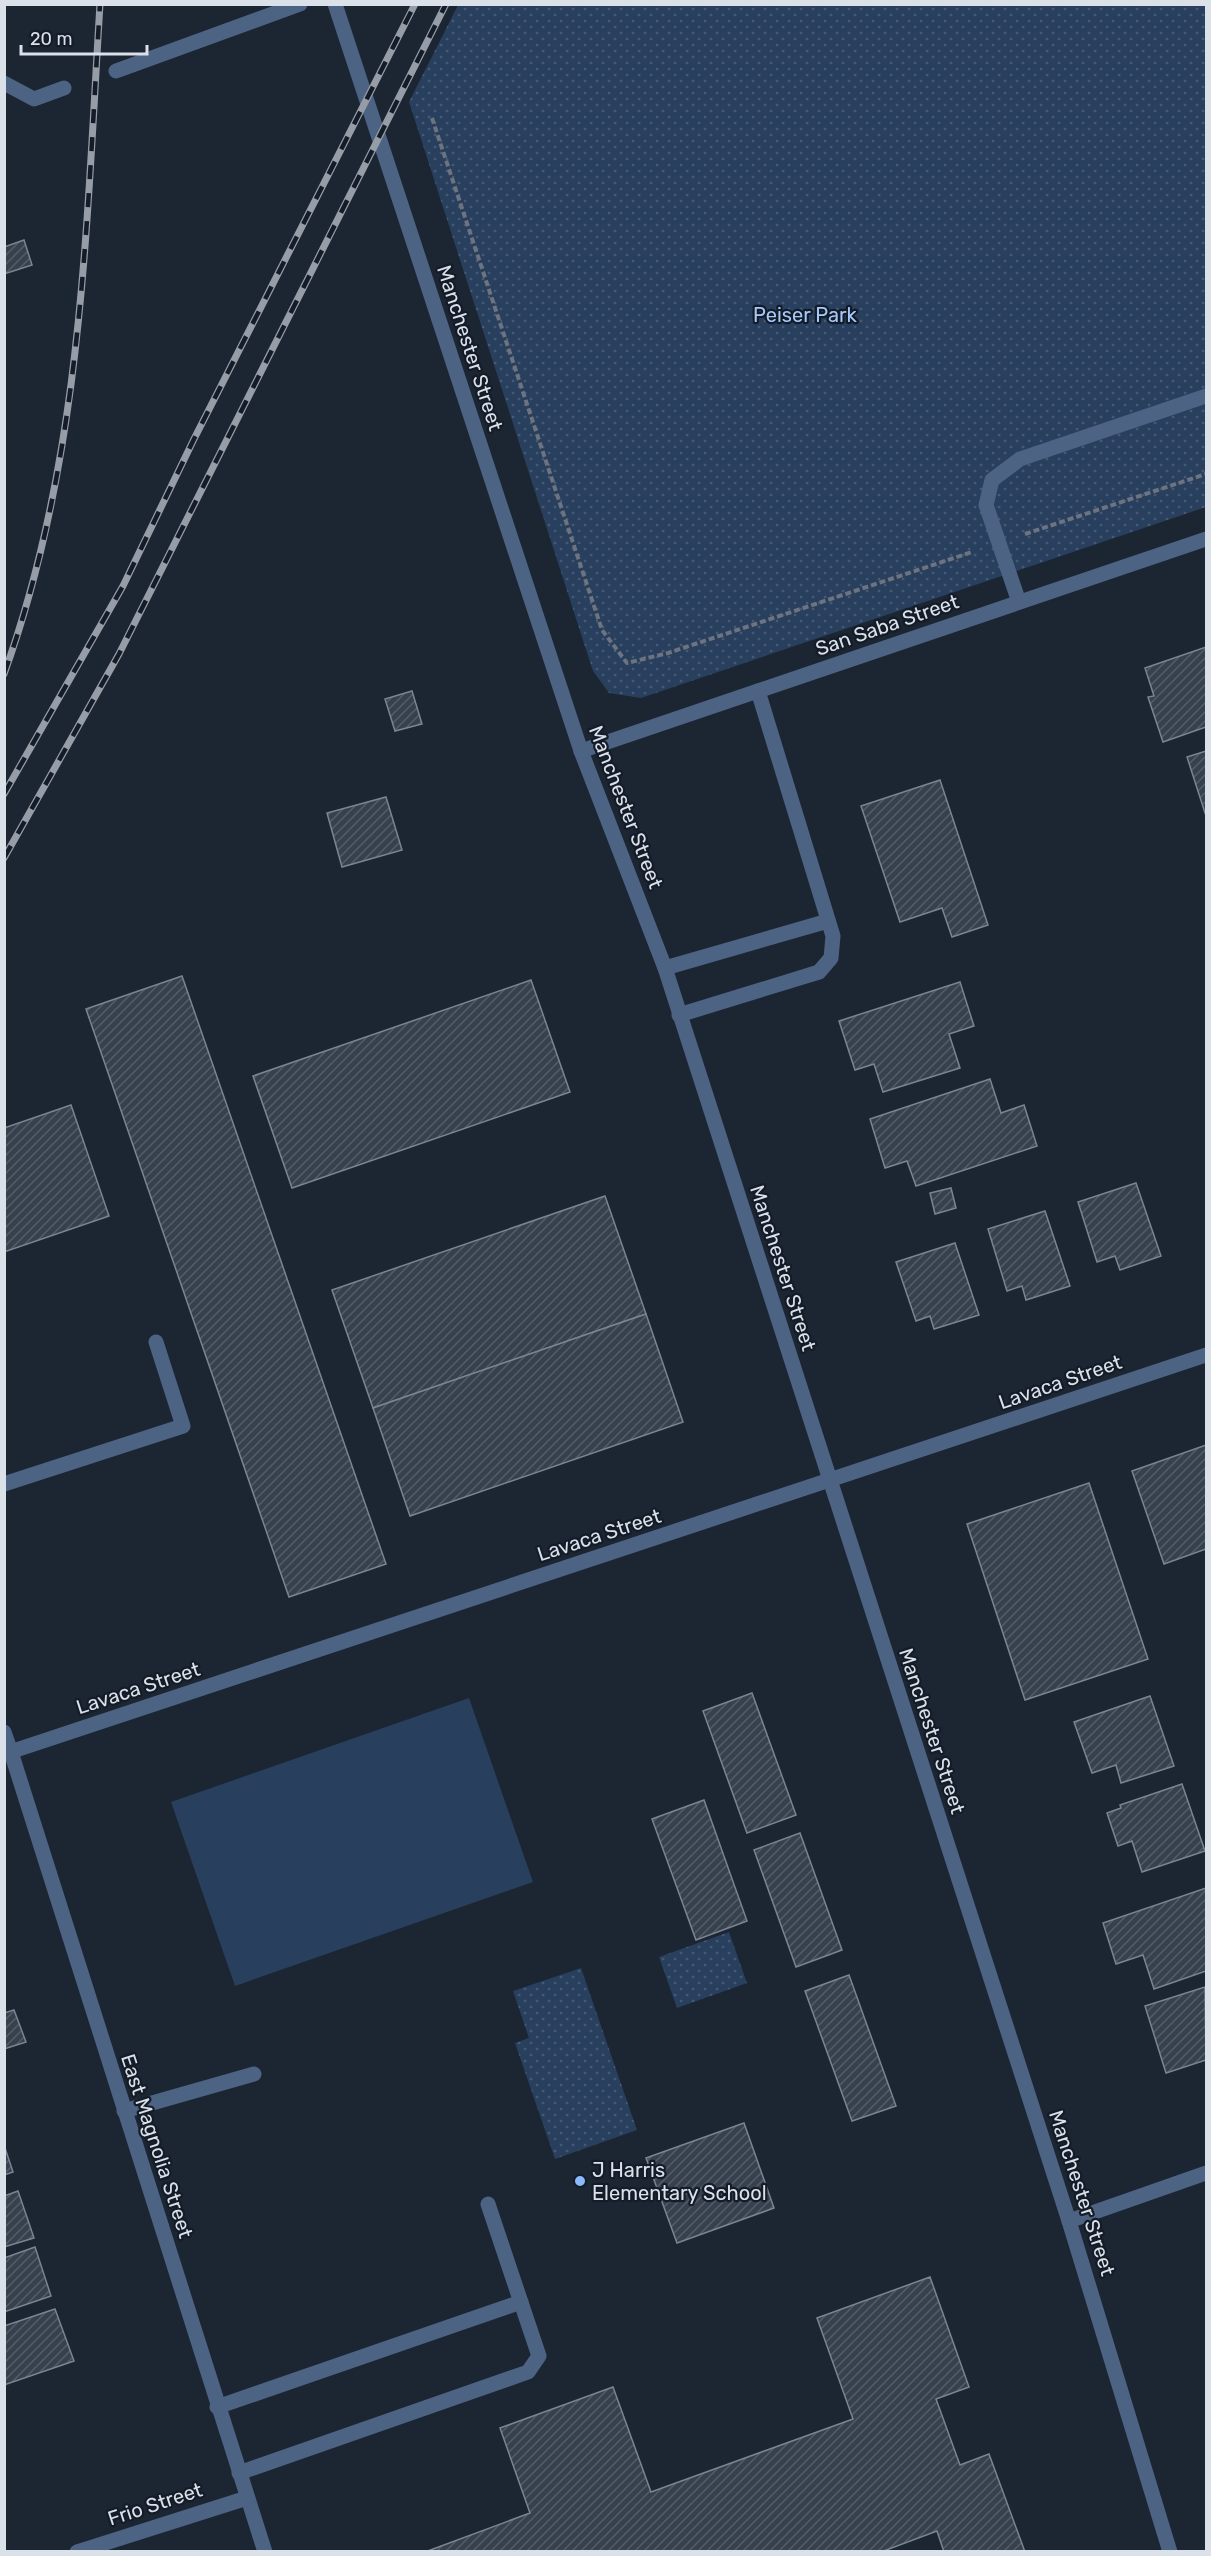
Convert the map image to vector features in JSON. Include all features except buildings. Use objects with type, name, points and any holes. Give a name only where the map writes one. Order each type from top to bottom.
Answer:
[{"type":"street","points":[[116,71],[300,4]]},
{"type":"street","name":"Manchester Street","points":[[335,4],[581,751],[665,968],[1069,2221],[1170,2552]]},
{"type":"street","points":[[4,83],[34,99],[64,88]]},
{"type":"street","points":[[1019,602],[986,504],[992,480],[1020,459],[1206,396]]},
{"type":"street","name":"San Saba Street","points":[[581,751],[1206,539]]},
{"type":"street","points":[[679,1015],[819,972],[831,958],[833,936],[758,691]]},
{"type":"street","points":[[665,968],[828,921]]},
{"type":"street","points":[[4,1484],[183,1425],[156,1342]]},
{"type":"street","name":"Lavaca Street","points":[[8,1753],[1206,1355]]},
{"type":"street","name":"East Magnolia Street","points":[[4,1732],[8,1753],[265,2552]]},
{"type":"street","points":[[124,2111],[254,2074]]},
{"type":"street","points":[[1069,2221],[1206,2173]]},
{"type":"street","points":[[239,2473],[528,2373],[539,2356],[488,2204]]},
{"type":"street","points":[[218,2407],[521,2302]]},
{"type":"street","name":"Frio Street","points":[[77,2552],[247,2498]]},
{"type":"path","points":[[432,118],[602,630],[627,663],[668,653],[1206,474]]},
{"type":"green space","name":"Peiser Park","points":[[458,5],[1206,5],[1206,507],[641,698],[609,693],[593,671],[409,102]]},
{"type":"green space","points":[[469,1698],[533,1882],[235,1986],[171,1802]]},
{"type":"green space","points":[[729,1932],[747,1983],[677,2008],[659,1957]]},
{"type":"green space","points":[[581,1968],[637,2130],[555,2159],[515,2043],[529,2038],[513,1991]]},
{"type":"railway","points":[[4,674],[30,593],[50,510],[65,427],[84,259],[100,4]]},
{"type":"railway","points":[[4,794],[123,586],[194,439],[415,4]]},
{"type":"railway","points":[[4,858],[119,654],[446,4]]},
{"type":"place","name":"J Harris Elementary School","points":[[580,2181]]}]
